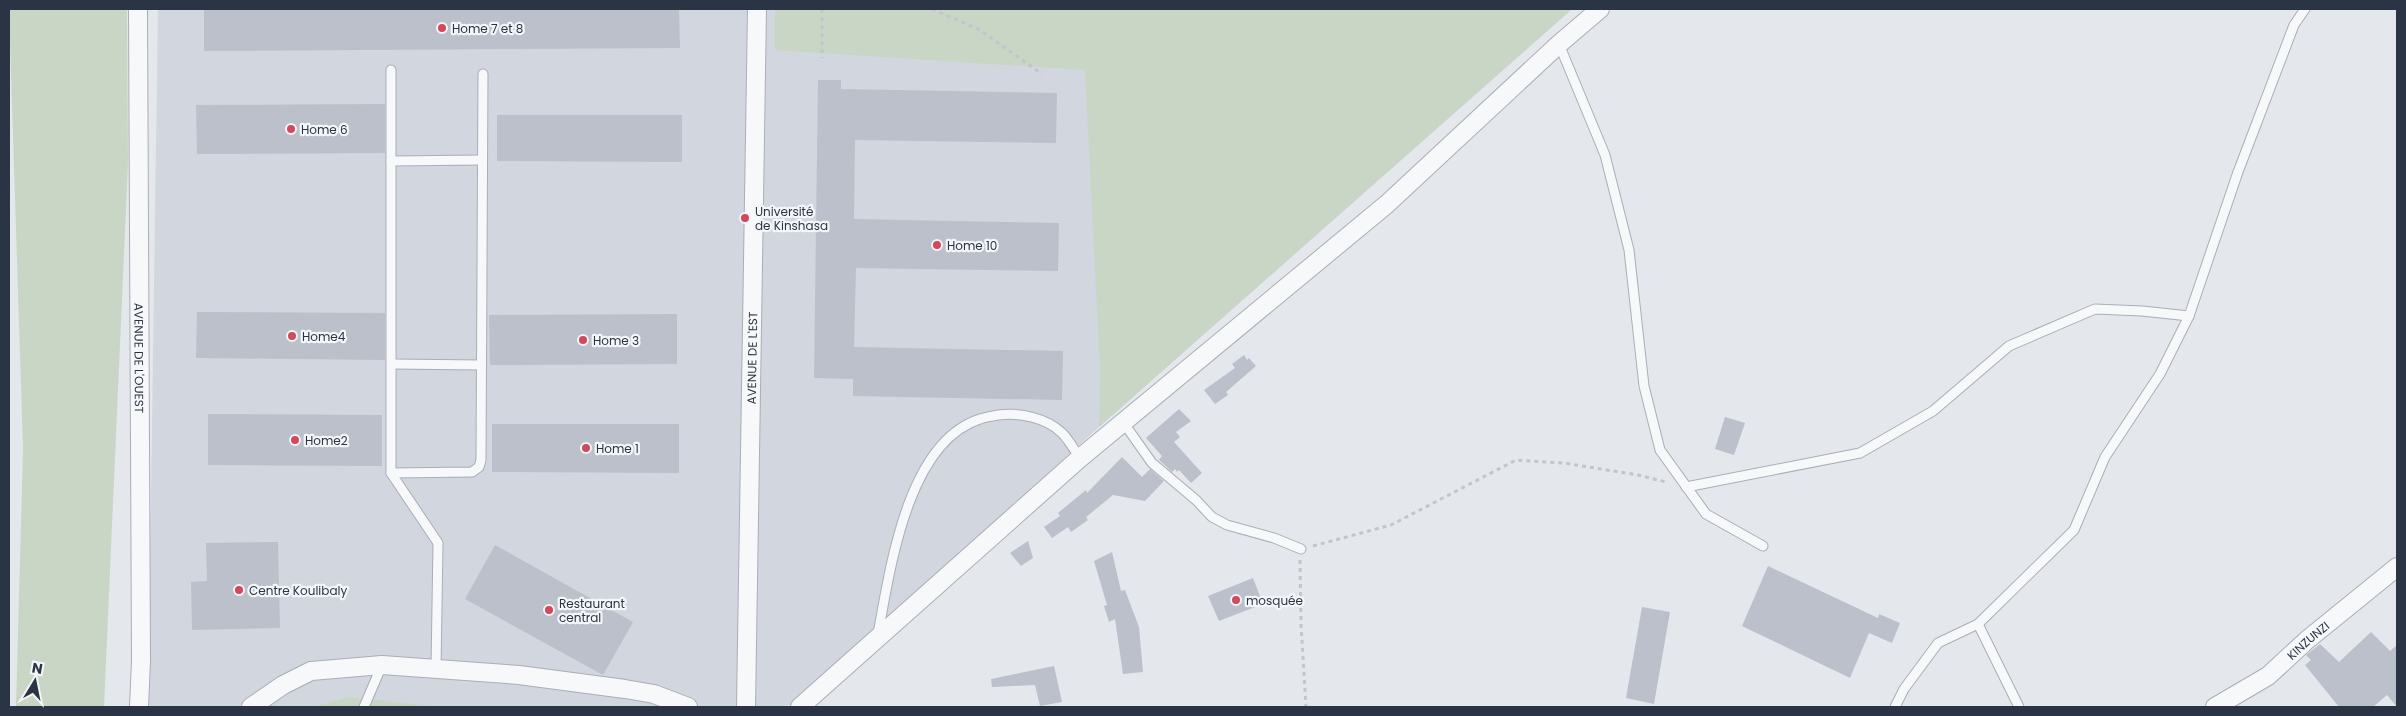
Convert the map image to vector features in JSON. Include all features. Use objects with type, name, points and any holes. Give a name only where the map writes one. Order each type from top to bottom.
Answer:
[{"type":"street","name":"AVENUE DE L'OUEST","points":[[138,9],[141,642],[139,707]]},
{"type":"street","name":"AVENUE DE L'EST","points":[[746,707],[757,9]]},
{"type":"street","points":[[800,707],[1080,458],[1387,204],[1595,11]]},
{"type":"street","name":"KINZUNZI","points":[[2215,707],[2268,676],[2307,640],[2397,567]]},
{"type":"street","points":[[251,707],[283,685],[310,671],[382,665],[519,676],[625,689],[654,694],[688,707]]},
{"type":"lane","points":[[1894,707],[1938,643],[1978,624],[2074,530],[2105,457],[2160,374],[2189,316],[2238,172],[2294,25],[2305,9]]},
{"type":"lane","points":[[1559,44],[1605,155],[1627,241],[1644,386],[1660,450],[1706,514],[1763,546]]},
{"type":"lane","points":[[391,70],[391,473],[438,543],[436,669]]},
{"type":"lane","points":[[391,473],[476,470],[481,460],[483,74]]},
{"type":"lane","points":[[391,161],[482,160]]},
{"type":"lane","points":[[1686,488],[1860,453],[1934,411],[2009,346],[2095,309],[2189,316]]},
{"type":"lane","points":[[392,364],[481,365]]},
{"type":"lane","points":[[877,638],[903,518],[928,462],[951,436],[979,419],[1011,413],[1037,418],[1062,433],[1080,458]]},
{"type":"lane","points":[[1123,422],[1152,463],[1196,500],[1212,517],[1228,525],[1274,538],[1301,549]]},
{"type":"lane","points":[[1978,624],[2018,707]]},
{"type":"lane","points":[[364,707],[382,665]]},
{"type":"path","points":[[822,9],[822,58]]},
{"type":"path","points":[[932,9],[980,30],[1042,74]]},
{"type":"path","points":[[1306,707],[1300,600],[1301,549],[1391,525],[1516,460],[1564,463],[1629,473],[1686,488]]},
{"type":"shaded area","name":"Université de Kinshasa","points":[[158,9],[1572,9],[1099,427],[792,705],[771,707],[148,707]]},
{"type":"green space","points":[[9,9],[127,9],[128,163],[104,707],[16,707],[23,449]]},
{"type":"green space","points":[[775,9],[1572,9],[1099,427],[1100,369],[1085,70],[775,50]]},
{"type":"green space","points":[[349,697],[440,707],[314,707]]},
{"type":"building","name":"Home 7 et 8","points":[[204,9],[679,9],[680,48],[204,51]]},
{"type":"building","name":"Home 10","points":[[818,80],[841,80],[841,89],[1057,93],[1056,143],[855,140],[854,219],[1059,223],[1058,271],[856,268],[854,347],[1063,351],[1062,400],[853,396],[853,379],[814,378]]},
{"type":"building","name":"Home 6","points":[[385,104],[385,153],[197,154],[196,105]]},
{"type":"building","points":[[497,115],[682,115],[682,162],[497,161]]},
{"type":"building","name":"Home4","points":[[197,312],[385,313],[385,360],[196,358]]},
{"type":"building","name":"Home 3","points":[[677,314],[677,364],[490,365],[489,315]]},
{"type":"building","points":[[1244,355],[1247,360],[1249,358],[1256,366],[1226,392],[1228,395],[1215,404],[1204,390],[1235,368],[1232,364]]},
{"type":"building","points":[[1179,409],[1191,421],[1176,432],[1180,437],[1174,442],[1202,473],[1191,483],[1179,470],[1177,472],[1175,469],[1172,472],[1159,460],[1162,456],[1146,438]]},
{"type":"building","name":"Home2","points":[[208,414],[382,415],[382,466],[208,465]]},
{"type":"building","points":[[1725,417],[1745,423],[1734,455],[1715,449]]},
{"type":"building","name":"Home 1","points":[[492,424],[679,424],[679,473],[492,472]]},
{"type":"building","points":[[1122,457],[1142,477],[1150,469],[1164,481],[1145,501],[1113,495],[1086,517],[1088,520],[1071,532],[1068,527],[1052,538],[1044,527],[1060,516],[1058,513],[1086,490],[1087,493]]},
{"type":"building","points":[[1028,541],[1033,558],[1021,566],[1010,553]]},
{"type":"building","points":[[278,542],[280,628],[192,630],[191,582],[207,581],[206,543]]},
{"type":"building","name":"Restaurant central","points":[[495,545],[633,622],[603,675],[465,599]]},
{"type":"building","points":[[1112,552],[1121,591],[1125,590],[1139,627],[1143,672],[1123,674],[1115,619],[1109,622],[1104,606],[1107,605],[1094,561]]},
{"type":"building","points":[[1768,566],[1878,618],[1879,614],[1900,623],[1892,643],[1869,633],[1850,678],[1742,626]]},
{"type":"building","name":"mosquée","points":[[1253,578],[1263,604],[1219,621],[1208,596]]},
{"type":"building","points":[[1642,607],[1670,612],[1654,704],[1626,698]]},
{"type":"building","points":[[2371,632],[2390,651],[2397,645],[2397,707],[2387,695],[2373,707],[2339,707],[2305,665],[2311,660],[2306,655],[2320,644],[2339,662]]},
{"type":"building","points":[[1054,666],[1062,702],[1040,706],[1035,685],[992,687],[991,679]]},
{"type":"place","name":"Home 7 et 8","points":[[442,28]]},
{"type":"place","name":"Home 6","points":[[291,129]]},
{"type":"place","name":"Université de Kinshasa","points":[[745,218]]},
{"type":"place","name":"Home 10","points":[[937,245]]},
{"type":"place","name":"Home4","points":[[292,336]]},
{"type":"place","name":"Home 3","points":[[583,340]]},
{"type":"place","name":"Home2","points":[[295,440]]},
{"type":"place","name":"Home 1","points":[[586,448]]},
{"type":"place","name":"Centre Koulibaly","points":[[239,590]]},
{"type":"place","name":"mosquée","points":[[1236,600]]},
{"type":"place","name":"Restaurant central","points":[[549,610]]}]
